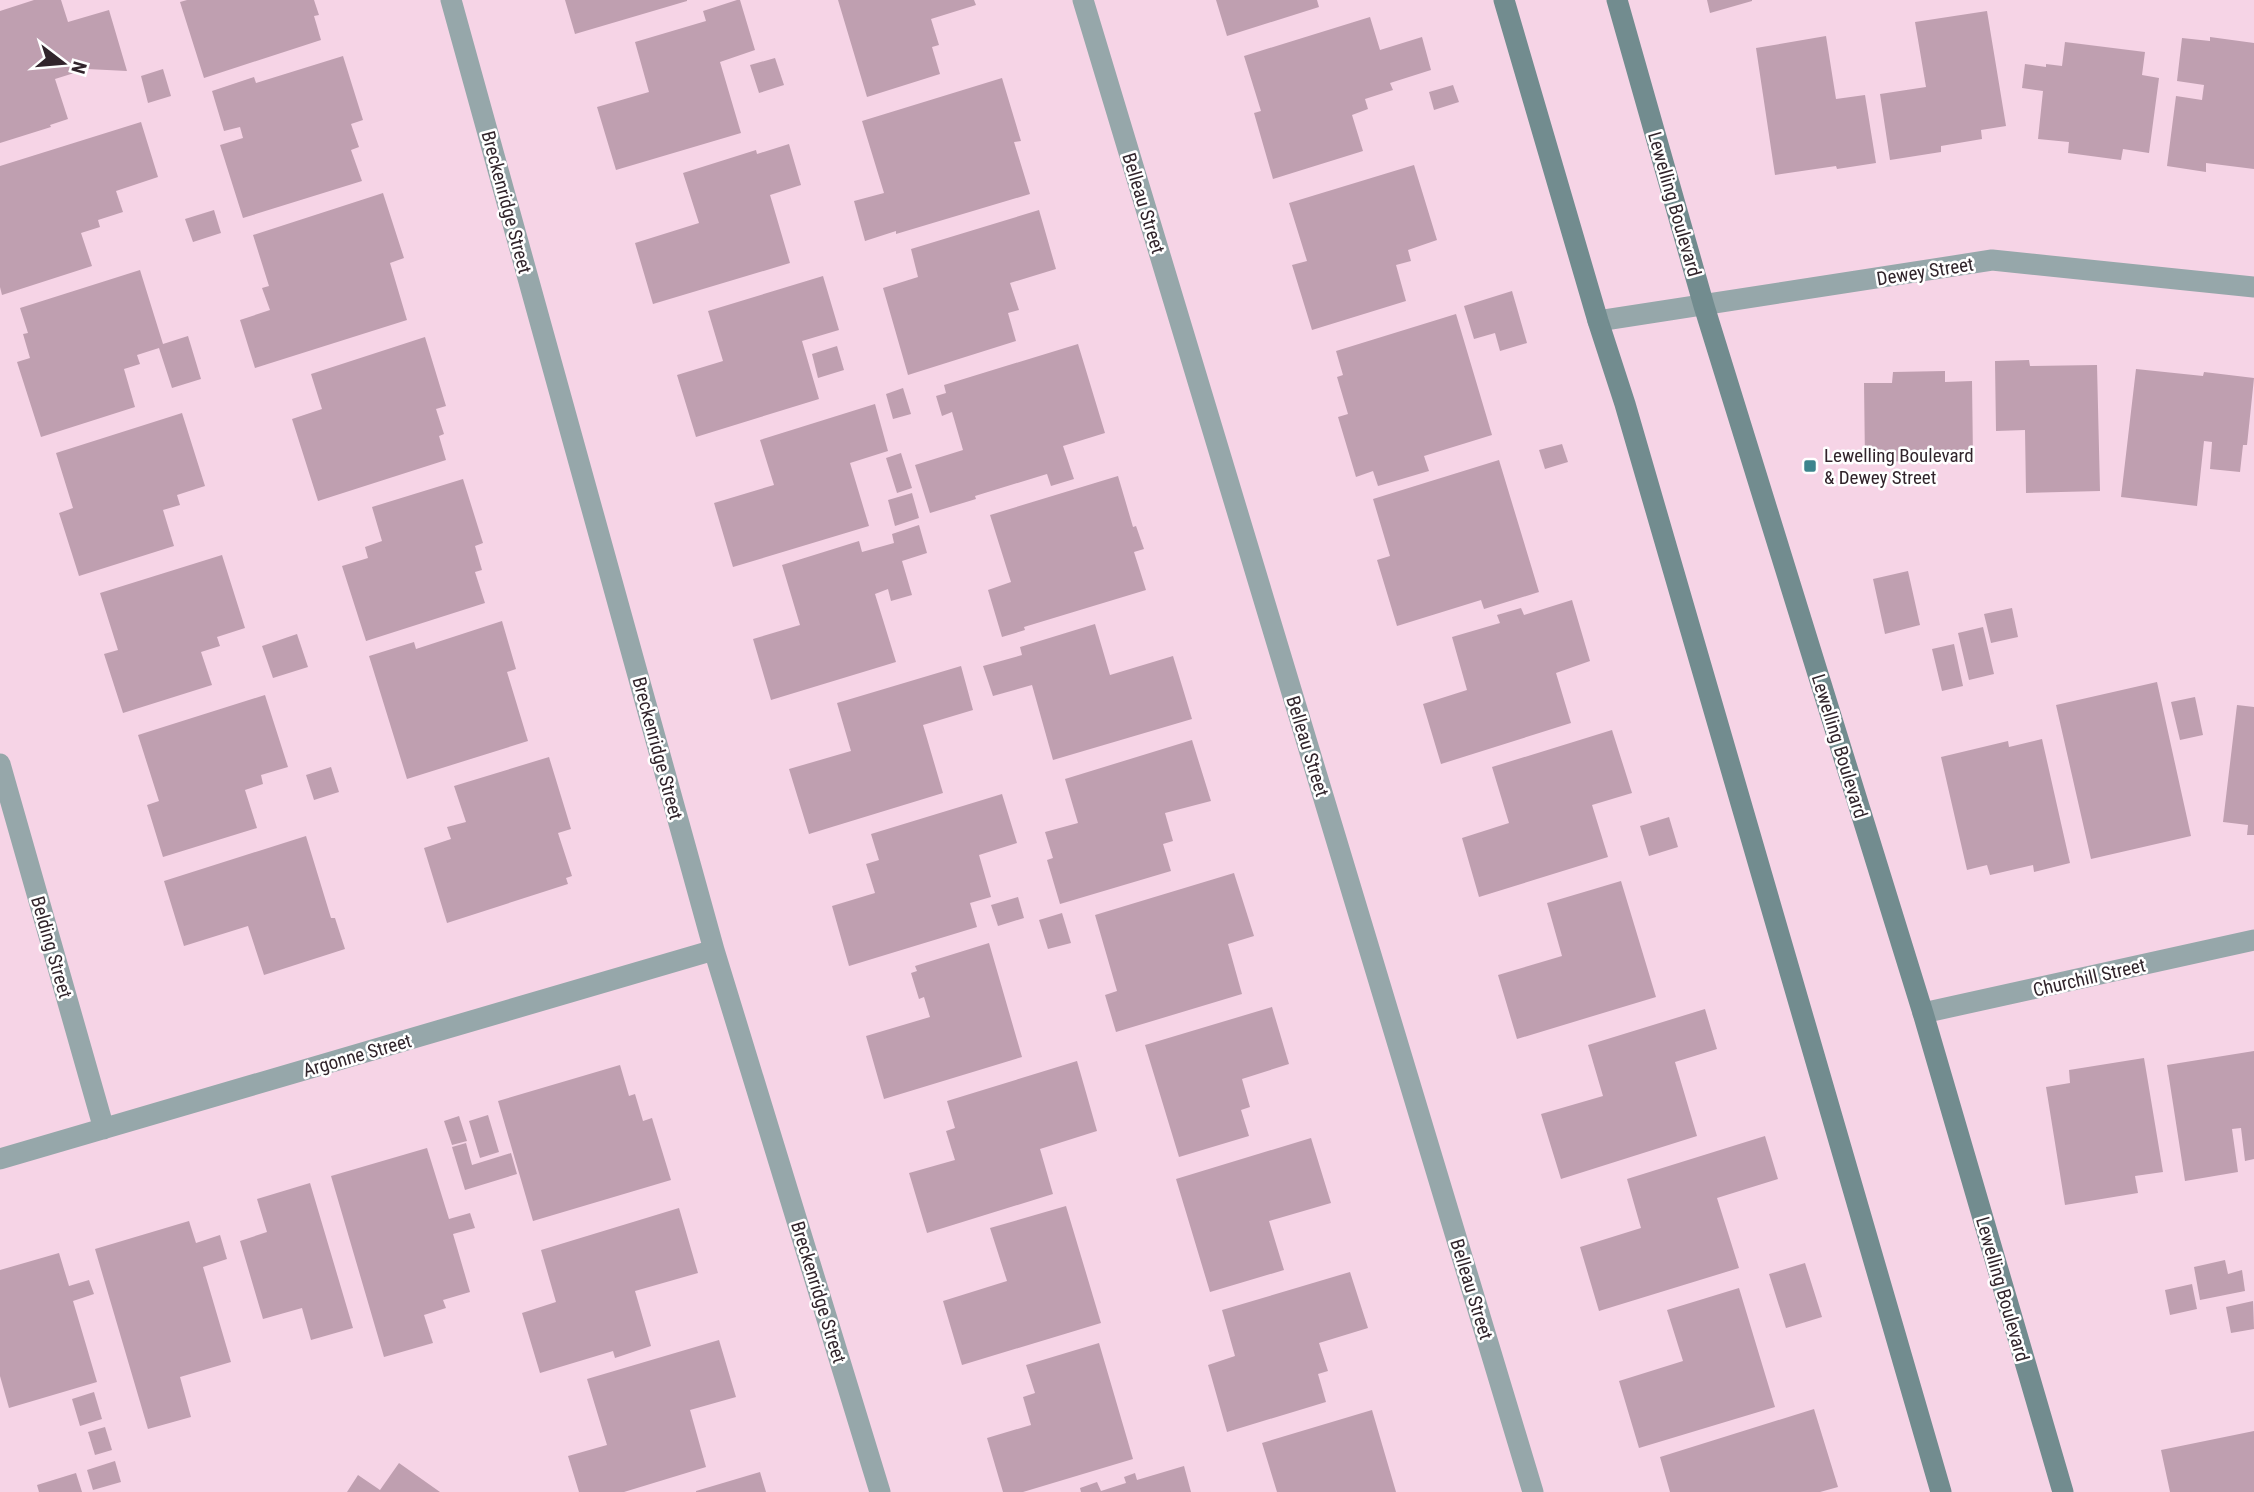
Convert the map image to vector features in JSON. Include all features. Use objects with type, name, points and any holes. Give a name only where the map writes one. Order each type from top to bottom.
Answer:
[{"type":"main road","points":[[1504,0],[1625,404],[1941,1492]]},
{"type":"main road","name":"Lewelling Boulevard","points":[[1617,0],[1704,306],[1923,1013],[2063,1492]]},
{"type":"street","name":"Breckenridge Street","points":[[451,0],[714,950],[880,1492]]},
{"type":"street","name":"Belleau Street","points":[[1083,0],[1533,1492]]},
{"type":"street","name":"Dewey Street","points":[[1598,321],[1992,260],[2254,288]]},
{"type":"street","name":"Belding Street","points":[[0,764],[104,1129]]},
{"type":"street","name":"Churchill Street","points":[[1923,1013],[2254,940]]},
{"type":"street","name":"Argonne Street","points":[[0,1159],[714,950]]},
{"type":"building","points":[[34,0],[61,0],[68,22],[109,10],[127,71],[87,69],[55,79],[68,119],[0,143],[0,11]]},
{"type":"building","points":[[314,0],[319,15],[314,16],[321,40],[204,78],[180,2]]},
{"type":"building","points":[[565,0],[687,0],[687,1],[575,34]]},
{"type":"building","points":[[740,0],[755,50],[720,62],[741,133],[616,170],[597,107],[649,92],[635,42],[706,21],[703,11]]},
{"type":"building","points":[[838,0],[974,0],[976,5],[931,19],[939,45],[932,47],[940,74],[867,97]]},
{"type":"building","points":[[1216,0],[1317,0],[1319,7],[1227,36]]},
{"type":"building","points":[[1707,0],[1752,0],[1752,1],[1710,13]]},
{"type":"building","points":[[1987,11],[2006,126],[1981,130],[1982,139],[1941,146],[1941,152],[1890,160],[1880,94],[1926,87],[1915,22]]},
{"type":"building","points":[[1370,17],[1380,50],[1422,37],[1431,70],[1390,83],[1393,90],[1365,99],[1368,109],[1352,115],[1363,151],[1273,179],[1254,113],[1261,111],[1244,56]]},
{"type":"building","points":[[1826,36],[1836,99],[1865,95],[1876,163],[1775,175],[1756,48]]},
{"type":"building","points":[[2210,37],[2254,43],[2254,169],[2206,163],[2206,172],[2167,166],[2176,96],[2202,100],[2204,85],[2177,81],[2182,38],[2210,41]]},
{"type":"building","points":[[2065,42],[2145,52],[2142,75],[2159,78],[2149,153],[2123,149],[2121,160],[2068,153],[2069,142],[2038,139],[2043,91],[2022,88],[2025,64],[2062,66]]},
{"type":"building","points":[[343,56],[363,120],[351,124],[359,147],[351,150],[362,181],[243,218],[220,145],[243,138],[240,127],[224,131],[212,91],[254,77],[256,83]]},
{"type":"building","points":[[775,58],[784,85],[759,93],[750,65]]},
{"type":"building","points":[[163,69],[171,96],[148,103],[141,76]]},
{"type":"building","points":[[1002,78],[1021,141],[1014,142],[1030,194],[865,241],[854,201],[884,193],[862,121]]},
{"type":"building","points":[[1453,85],[1459,102],[1434,110],[1429,92]]},
{"type":"building","points":[[141,122],[158,177],[116,191],[123,212],[98,220],[100,227],[81,233],[92,266],[2,295],[0,166]]},
{"type":"building","points":[[789,144],[801,185],[770,195],[790,263],[653,304],[635,243],[699,223],[683,173],[756,150],[757,154]]},
{"type":"building","points":[[1414,165],[1437,240],[1408,250],[1411,261],[1396,265],[1406,301],[1312,330],[1292,265],[1307,261],[1289,203]]},
{"type":"building","points":[[383,193],[404,258],[390,263],[407,320],[255,368],[240,320],[270,310],[262,288],[269,286],[253,235]]},
{"type":"building","points":[[214,210],[221,233],[193,242],[185,219]]},
{"type":"building","points":[[1039,210],[1056,269],[1010,283],[1019,310],[1008,313],[1016,341],[908,375],[883,288],[918,277],[911,249]]},
{"type":"building","points":[[140,270],[163,344],[188,336],[201,379],[172,388],[159,348],[137,355],[140,364],[124,369],[135,407],[41,437],[17,362],[30,358],[23,334],[28,333],[20,308]]},
{"type":"building","points":[[823,276],[839,330],[802,341],[819,399],[696,437],[677,375],[723,361],[708,311]]},
{"type":"building","points":[[1512,291],[1527,343],[1500,351],[1495,333],[1474,339],[1464,306]]},
{"type":"building","points":[[1456,314],[1492,435],[1424,456],[1429,471],[1378,486],[1373,471],[1356,477],[1338,417],[1348,414],[1337,377],[1343,375],[1336,351]]},
{"type":"building","points":[[425,337],[446,406],[436,409],[444,434],[439,436],[446,460],[318,501],[292,419],[322,409],[311,374]]},
{"type":"building","points":[[1078,344],[1105,433],[1063,446],[1074,479],[1051,486],[1047,474],[930,513],[915,465],[963,450],[952,412],[942,416],[936,396],[946,393],[944,385]]},
{"type":"building","points":[[837,346],[844,370],[818,378],[812,354]]},
{"type":"building","points":[[2029,360],[2030,366],[2097,365],[2100,491],[2026,493],[2025,430],[1996,431],[1995,361]]},
{"type":"building","points":[[2136,369],[2203,376],[2204,372],[2254,378],[2247,445],[2243,445],[2240,472],[2210,469],[2212,442],[2204,441],[2197,506],[2121,497]]},
{"type":"building","points":[[1945,371],[1945,382],[1972,381],[1973,460],[1865,462],[1864,383],[1892,383],[1893,372]]},
{"type":"building","points":[[903,388],[911,414],[893,419],[886,394]]},
{"type":"building","points":[[875,404],[888,451],[850,463],[869,526],[733,567],[714,503],[774,485],[760,440]]},
{"type":"building","points":[[182,413],[205,486],[177,495],[180,505],[163,510],[174,546],[79,576],[59,513],[73,508],[56,453]]},
{"type":"building","points":[[1562,444],[1568,462],[1545,469],[1539,450]]},
{"type":"building","points":[[901,453],[912,488],[897,493],[886,458]]},
{"type":"building","points":[[1499,460],[1539,592],[1484,609],[1481,600],[1397,626],[1377,560],[1390,556],[1373,499]]},
{"type":"building","points":[[1118,476],[1133,527],[1136,526],[1144,549],[1134,552],[1146,590],[1024,627],[1025,630],[1002,637],[988,590],[1011,582],[990,515]]},
{"type":"building","points":[[463,479],[483,543],[475,546],[482,570],[475,572],[485,603],[366,641],[342,566],[368,558],[365,547],[382,541],[372,507]]},
{"type":"building","points":[[912,493],[919,518],[895,526],[888,500]]},
{"type":"building","points":[[919,525],[927,553],[902,561],[912,595],[891,601],[888,589],[875,594],[896,662],[771,700],[753,639],[800,625],[782,565],[859,541],[862,552],[894,543],[892,534]]},
{"type":"building","points":[[222,555],[245,628],[217,637],[220,646],[201,652],[212,685],[123,713],[104,654],[118,650],[100,593]]},
{"type":"building","points":[[1908,571],[1920,625],[1885,634],[1873,579]]},
{"type":"building","points":[[1572,600],[1590,661],[1556,673],[1571,723],[1441,764],[1423,704],[1467,690],[1452,637],[1500,623],[1497,615],[1521,608],[1524,615]]},
{"type":"building","points":[[2012,608],[2018,637],[1991,643],[1984,614]]},
{"type":"building","points":[[502,621],[516,669],[507,672],[528,741],[407,779],[369,656],[414,642],[416,649]]},
{"type":"building","points":[[1095,624],[1110,675],[1173,656],[1192,719],[1053,760],[1032,685],[993,696],[983,666],[1022,655],[1020,647]]},
{"type":"building","points":[[1983,627],[1994,674],[1969,680],[1958,633]]},
{"type":"building","points":[[297,634],[308,667],[273,678],[262,646]]},
{"type":"building","points":[[1954,644],[1963,686],[1942,691],[1932,649]]},
{"type":"building","points":[[961,666],[973,710],[923,725],[943,793],[809,834],[789,769],[851,751],[837,703]]},
{"type":"building","points":[[2157,682],[2191,836],[2091,859],[2056,705]]},
{"type":"building","points":[[265,695],[288,767],[261,775],[263,784],[245,790],[257,828],[163,857],[147,805],[159,801],[138,735]]},
{"type":"building","points":[[2195,697],[2203,735],[2180,740],[2171,702]]},
{"type":"building","points":[[2237,705],[2254,707],[2254,835],[2247,835],[2248,825],[2223,822]]},
{"type":"building","points":[[1612,730],[1632,793],[1592,805],[1608,857],[1479,897],[1462,838],[1509,823],[1492,767]]},
{"type":"building","points":[[2042,739],[2070,863],[2034,872],[2033,865],[1990,875],[1987,865],[1967,870],[1941,757],[2008,741],[2009,747]]},
{"type":"building","points":[[1192,740],[1211,801],[1165,813],[1173,841],[1163,844],[1171,871],[1060,904],[1047,860],[1053,858],[1045,832],[1078,823],[1065,779]]},
{"type":"building","points":[[549,757],[571,829],[558,833],[572,876],[566,878],[568,884],[447,923],[424,848],[451,839],[447,827],[466,822],[454,786]]},
{"type":"building","points":[[331,767],[339,792],[314,800],[306,775]]},
{"type":"building","points":[[1002,794],[1017,843],[979,855],[991,897],[970,903],[977,927],[849,966],[832,906],[875,893],[866,864],[879,860],[871,834]]},
{"type":"building","points":[[1669,817],[1678,847],[1649,856],[1640,826]]},
{"type":"building","points":[[306,836],[331,918],[335,918],[345,949],[264,975],[248,926],[184,946],[164,881]]},
{"type":"building","points":[[1234,873],[1254,936],[1228,944],[1242,994],[1116,1032],[1105,995],[1117,991],[1095,915]]},
{"type":"building","points":[[1621,881],[1656,997],[1517,1039],[1498,975],[1562,956],[1547,903]]},
{"type":"building","points":[[1018,897],[1024,918],[998,926],[991,905]]},
{"type":"building","points":[[1062,913],[1071,943],[1048,949],[1039,920]]},
{"type":"building","points":[[989,943],[1022,1057],[884,1099],[866,1036],[930,1017],[924,997],[919,999],[911,973],[917,971],[915,966]]},
{"type":"building","points":[[1272,1007],[1289,1064],[1242,1079],[1250,1107],[1241,1110],[1249,1136],[1179,1157],[1145,1045]]},
{"type":"building","points":[[1705,1009],[1717,1049],[1675,1062],[1697,1136],[1561,1179],[1541,1114],[1603,1096],[1588,1045]]},
{"type":"building","points":[[2254,1051],[2254,1159],[2245,1161],[2241,1128],[2232,1129],[2238,1172],[2185,1181],[2167,1065]]},
{"type":"building","points":[[2144,1058],[2163,1172],[2135,1176],[2138,1193],[2065,1205],[2046,1087],[2070,1083],[2069,1070]]},
{"type":"building","points":[[1077,1061],[1097,1131],[1040,1149],[1053,1194],[927,1233],[909,1173],[955,1160],[946,1131],[955,1128],[947,1101]]},
{"type":"building","points":[[620,1065],[629,1096],[635,1094],[643,1121],[652,1118],[671,1180],[533,1221],[498,1101]]},
{"type":"building","points":[[488,1115],[499,1152],[480,1158],[469,1121]]},
{"type":"building","points":[[459,1116],[467,1141],[452,1145],[444,1121]]},
{"type":"building","points":[[1765,1136],[1778,1179],[1717,1198],[1739,1268],[1599,1311],[1580,1247],[1641,1228],[1627,1179]]},
{"type":"building","points":[[1311,1138],[1331,1203],[1269,1221],[1284,1270],[1210,1292],[1176,1179]]},
{"type":"building","points":[[466,1143],[472,1165],[511,1153],[517,1174],[465,1190],[452,1147]]},
{"type":"building","points":[[427,1148],[449,1219],[470,1213],[475,1228],[453,1234],[470,1292],[443,1300],[446,1308],[424,1315],[433,1343],[384,1357],[331,1176]]},
{"type":"building","points":[[310,1183],[353,1328],[311,1340],[302,1308],[263,1319],[240,1241],[267,1232],[257,1199]]},
{"type":"building","points":[[1066,1206],[1101,1323],[962,1365],[943,1301],[1007,1281],[990,1228]]},
{"type":"building","points":[[679,1208],[698,1273],[635,1291],[651,1346],[615,1358],[613,1351],[540,1373],[522,1313],[556,1302],[541,1250]]},
{"type":"building","points":[[189,1221],[196,1243],[220,1235],[227,1259],[203,1267],[231,1362],[180,1377],[191,1417],[148,1429],[95,1249]]},
{"type":"building","points":[[59,1253],[69,1286],[89,1280],[94,1294],[73,1301],[97,1382],[9,1408],[0,1376],[0,1270]]},
{"type":"building","points":[[2225,1260],[2228,1274],[2242,1270],[2245,1291],[2200,1300],[2194,1267]]},
{"type":"building","points":[[1805,1263],[1822,1317],[1786,1328],[1769,1274]]},
{"type":"building","points":[[1350,1272],[1368,1328],[1319,1343],[1328,1371],[1318,1374],[1326,1402],[1227,1432],[1208,1365],[1235,1356],[1222,1310]]},
{"type":"building","points":[[2192,1284],[2197,1309],[2170,1315],[2165,1290]]},
{"type":"building","points":[[1739,1288],[1775,1407],[1639,1448],[1619,1381],[1683,1361],[1667,1310]]},
{"type":"building","points":[[2253,1301],[2254,1329],[2231,1333],[2226,1307]]},
{"type":"building","points":[[719,1340],[736,1397],[690,1410],[706,1467],[624,1492],[579,1492],[568,1456],[607,1445],[587,1379]]},
{"type":"building","points":[[1099,1343],[1133,1459],[1023,1492],[1003,1492],[987,1438],[1031,1425],[1023,1397],[1035,1393],[1026,1365]]},
{"type":"building","points":[[94,1392],[102,1419],[80,1426],[72,1399]]},
{"type":"building","points":[[1814,1409],[1838,1487],[1820,1492],[1670,1492],[1660,1457]]},
{"type":"building","points":[[1372,1410],[1396,1492],[1277,1492],[1262,1443]]},
{"type":"building","points":[[105,1427],[112,1450],[95,1455],[88,1432]]},
{"type":"building","points":[[2254,1431],[2254,1492],[2170,1492],[2161,1450]]},
{"type":"building","points":[[115,1461],[121,1482],[93,1490],[87,1470]]},
{"type":"building","points":[[399,1463],[440,1492],[347,1492],[358,1475],[380,1490]]},
{"type":"building","points":[[1184,1466],[1191,1492],[1081,1492],[1080,1488],[1097,1482],[1101,1491],[1126,1483],[1124,1477],[1135,1473],[1137,1480]]},
{"type":"building","points":[[760,1472],[766,1492],[696,1492],[696,1491]]},
{"type":"building","points":[[76,1473],[82,1492],[39,1492],[37,1485]]},
{"type":"place","name":"Lewelling Boulevard & Dewey Street","points":[[1810,466]]}]
